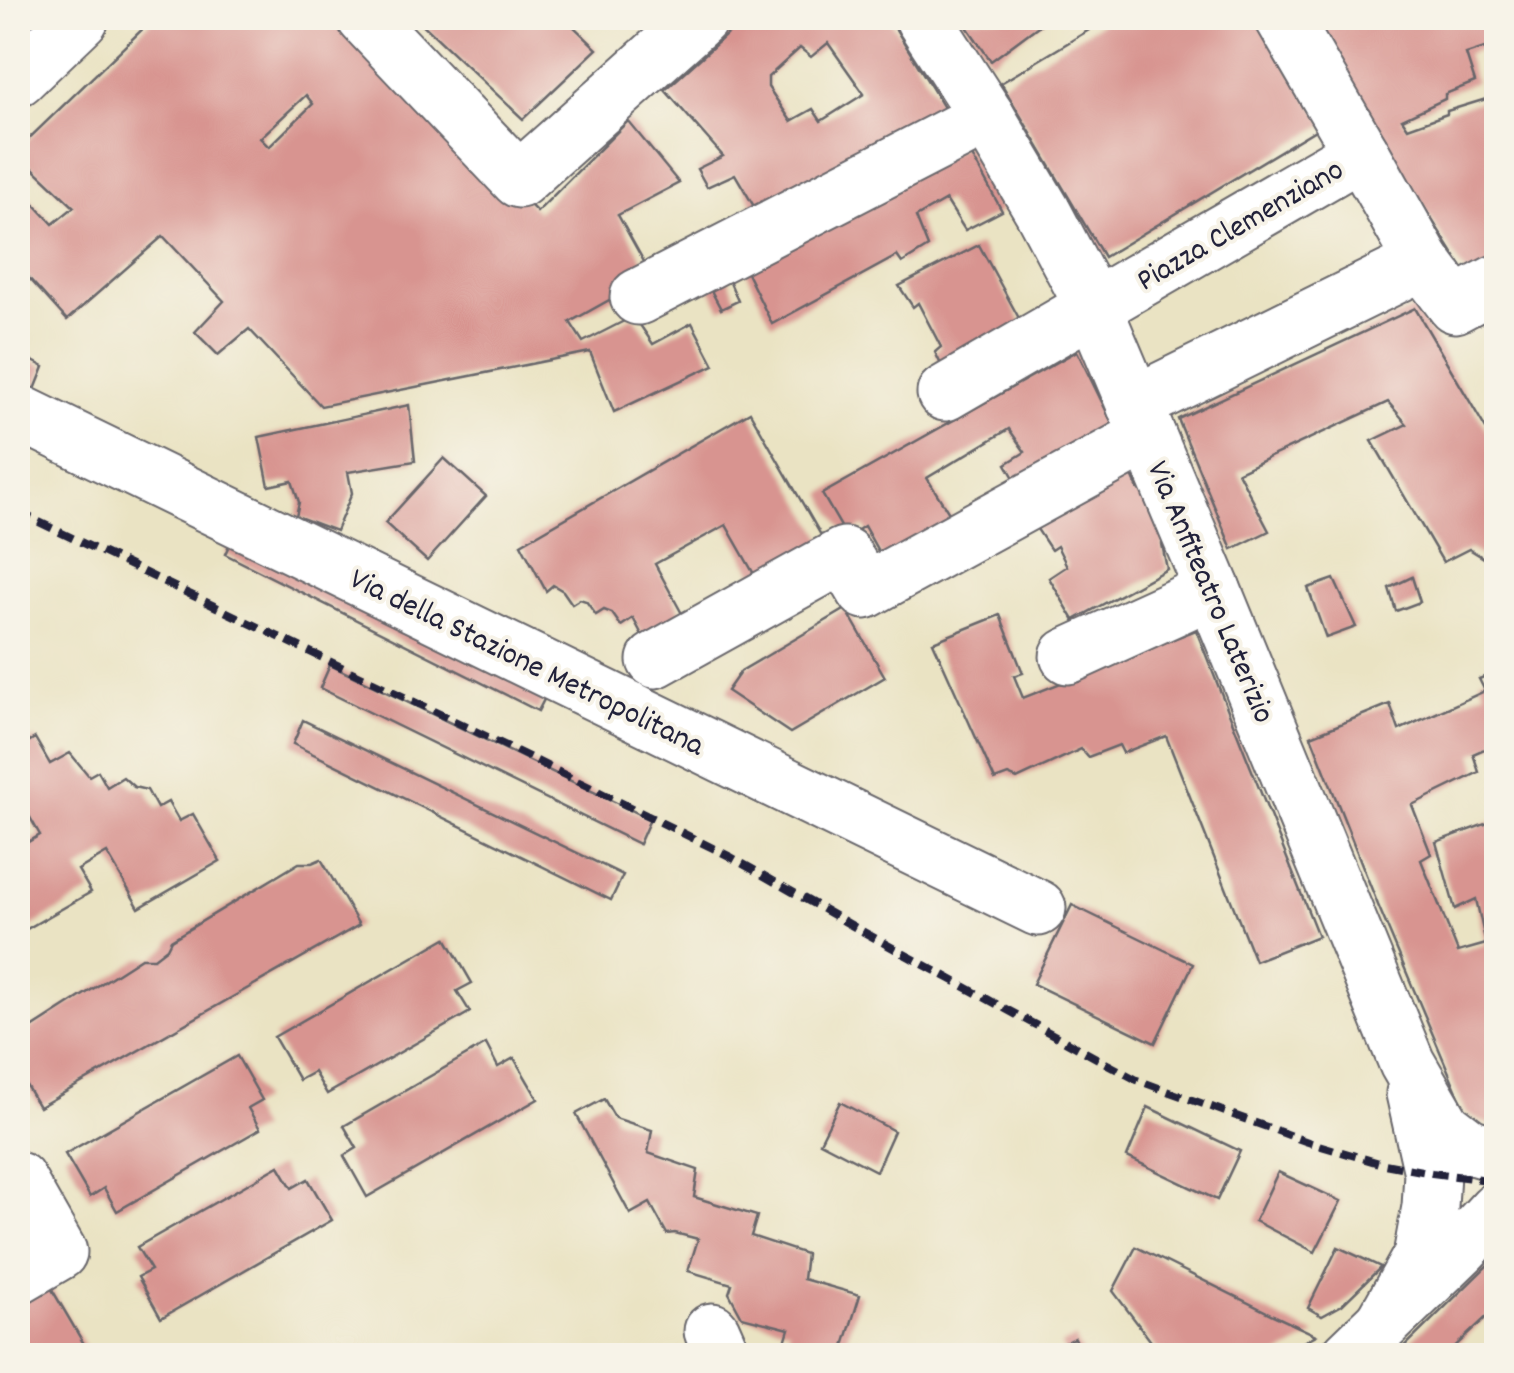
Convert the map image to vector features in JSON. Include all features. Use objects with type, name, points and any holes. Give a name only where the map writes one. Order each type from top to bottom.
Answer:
[{"type":"street","points":[[18,44],[45,18]]},
{"type":"street","points":[[18,78],[81,18]]},
{"type":"street","points":[[365,18],[519,180],[700,18]]},
{"type":"street","name":"Via Anfiteatro Laterizio","points":[[923,18],[1042,210],[1094,308],[1407,1063],[1444,1127],[1469,1146],[1496,1154]]},
{"type":"street","points":[[1282,18],[1362,152]]},
{"type":"street","points":[[638,298],[987,117]]},
{"type":"street","name":"Piazza Clemenziano","points":[[944,393],[1362,152],[1422,262],[1455,305],[1496,283]]},
{"type":"street","points":[[655,660],[844,554],[865,590],[1141,420],[1422,262]]},
{"type":"street","name":"Via della Stazione Metropolitana","points":[[18,412],[1038,908]]},
{"type":"street","points":[[1068,656],[1213,590]]},
{"type":"street","points":[[1367,1339],[1421,1256],[1430,1207],[1432,1173],[1407,1063]]},
{"type":"street","points":[[18,1180],[59,1252],[18,1276]]},
{"type":"street","points":[[1367,1339],[1496,1210]]},
{"type":"building","points":[[154,18],[343,18],[537,212],[628,121],[679,183],[618,215],[652,276],[570,322],[583,342],[634,316],[653,344],[692,323],[714,365],[614,412],[590,352],[321,406],[249,329],[218,355],[195,332],[224,301],[163,236],[67,320],[18,266],[18,187],[53,224],[74,207],[18,154],[18,149]],"holes":[[[306,95],[313,104],[269,147],[260,138]]]},
{"type":"building","points":[[416,18],[581,18],[574,27],[597,49],[523,119]]},
{"type":"building","points":[[745,18],[889,18],[951,119],[759,215],[735,174],[707,187],[697,169],[723,156],[665,90]],"holes":[[[828,43],[864,94],[821,121],[813,109],[791,121],[768,87],[768,77],[800,48],[811,57]]]},
{"type":"building","points":[[961,18],[1049,18],[991,61]]},
{"type":"building","points":[[1109,18],[1259,18],[1325,124],[1104,257],[1001,83]]},
{"type":"building","points":[[1306,18],[1444,18],[1446,24],[1469,18],[1496,18],[1496,47],[1466,54],[1475,82],[1402,119],[1408,128],[1496,96],[1496,268],[1469,279]]},
{"type":"building","points":[[966,145],[1002,211],[965,230],[946,200],[916,217],[928,247],[902,263],[897,256],[772,324],[743,265]]},
{"type":"building","points":[[979,245],[1027,333],[946,375],[935,352],[941,347],[918,303],[913,307],[899,286]]},
{"type":"building","points":[[725,271],[738,301],[721,309],[706,281]]},
{"type":"building","points":[[1415,308],[1496,446],[1496,560],[1492,563],[1469,549],[1443,562],[1372,441],[1407,424],[1388,402],[1238,472],[1269,531],[1232,549],[1178,419]]},
{"type":"building","points":[[1077,351],[1119,437],[1021,490],[1006,464],[1025,452],[1009,429],[927,478],[957,526],[887,567],[864,526],[847,537],[822,494]]},
{"type":"building","points":[[18,353],[44,367],[34,392],[18,384]]},
{"type":"building","points":[[409,405],[415,461],[348,472],[352,493],[336,531],[296,516],[299,502],[292,481],[269,486],[259,437]]},
{"type":"building","points":[[750,412],[826,544],[758,581],[726,525],[655,564],[686,621],[648,646],[633,618],[621,626],[612,613],[604,610],[596,615],[580,599],[572,604],[553,585],[546,591],[521,544]]},
{"type":"building","points":[[444,458],[486,496],[427,561],[385,523]]},
{"type":"building","points":[[1129,469],[1138,489],[1143,487],[1167,540],[1162,544],[1167,569],[1074,620],[1049,578],[1067,566],[1057,546],[1051,550],[1035,526]]},
{"type":"building","points":[[237,528],[552,684],[538,711],[225,554]]},
{"type":"building","points":[[1412,577],[1420,602],[1396,611],[1389,588]]},
{"type":"building","points":[[1334,579],[1356,627],[1326,638],[1308,588]]},
{"type":"building","points":[[846,609],[885,677],[790,733],[727,691],[741,671]]},
{"type":"building","points":[[1000,615],[1023,673],[1014,676],[1023,698],[1196,630],[1318,936],[1255,961],[1166,736],[1123,753],[1119,745],[1088,757],[1081,749],[1017,779],[1008,775],[995,780],[933,642]]},
{"type":"building","points":[[330,665],[650,819],[639,844],[320,688]]},
{"type":"building","points":[[1496,672],[1496,744],[1473,754],[1479,772],[1412,805],[1431,854],[1421,860],[1458,952],[1486,944],[1476,899],[1455,909],[1436,842],[1496,820],[1496,1128],[1466,1113],[1311,736],[1390,704],[1399,730],[1485,691],[1479,679]]},
{"type":"building","points":[[303,720],[623,875],[611,900],[293,744]]},
{"type":"building","points":[[35,738],[50,764],[70,753],[89,776],[98,771],[107,787],[123,777],[134,787],[147,790],[157,808],[168,802],[179,821],[193,814],[220,861],[139,908],[107,853],[78,870],[91,892],[18,934],[18,848],[40,835],[18,796],[18,748]]},
{"type":"building","points":[[321,859],[359,925],[39,1107],[18,1072],[18,1037],[141,958],[154,958],[171,940],[299,863]]},
{"type":"building","points":[[1072,905],[1193,964],[1155,1043],[1033,984]]},
{"type":"building","points":[[446,938],[472,983],[457,991],[470,1012],[327,1094],[314,1072],[299,1080],[274,1037]]},
{"type":"building","points":[[486,1044],[498,1067],[514,1058],[538,1099],[367,1197],[344,1156],[357,1148],[344,1126]]},
{"type":"building","points":[[237,1056],[262,1100],[248,1108],[260,1129],[117,1211],[104,1188],[90,1197],[65,1154]]},
{"type":"building","points":[[604,1099],[615,1118],[652,1130],[648,1153],[698,1170],[694,1197],[757,1216],[751,1236],[806,1254],[803,1279],[860,1295],[844,1346],[827,1356],[793,1356],[782,1352],[789,1329],[742,1317],[729,1293],[732,1284],[688,1271],[698,1239],[667,1234],[650,1203],[630,1214],[576,1114]]},
{"type":"building","points":[[840,1102],[894,1131],[876,1171],[820,1142]]},
{"type":"building","points":[[1148,1107],[1240,1151],[1217,1200],[1127,1157]]},
{"type":"building","points":[[279,1166],[292,1188],[308,1179],[332,1220],[161,1318],[138,1277],[151,1270],[137,1247]]},
{"type":"building","points":[[1278,1172],[1341,1201],[1315,1252],[1255,1221]]},
{"type":"building","points":[[1136,1247],[1316,1335],[1277,1356],[1162,1356],[1113,1291]]},
{"type":"building","points":[[1338,1247],[1381,1267],[1342,1305],[1322,1316],[1308,1308]]},
{"type":"building","points":[[1496,1257],[1496,1308],[1445,1356],[1395,1356]]},
{"type":"building","points":[[50,1286],[91,1356],[18,1356],[18,1305]]},
{"type":"building","points":[[1075,1338],[1083,1356],[1067,1356],[1061,1345]]},
{"type":"railway","points":[[18,512],[729,856],[1137,1080],[1308,1142],[1379,1163],[1496,1181]]}]
